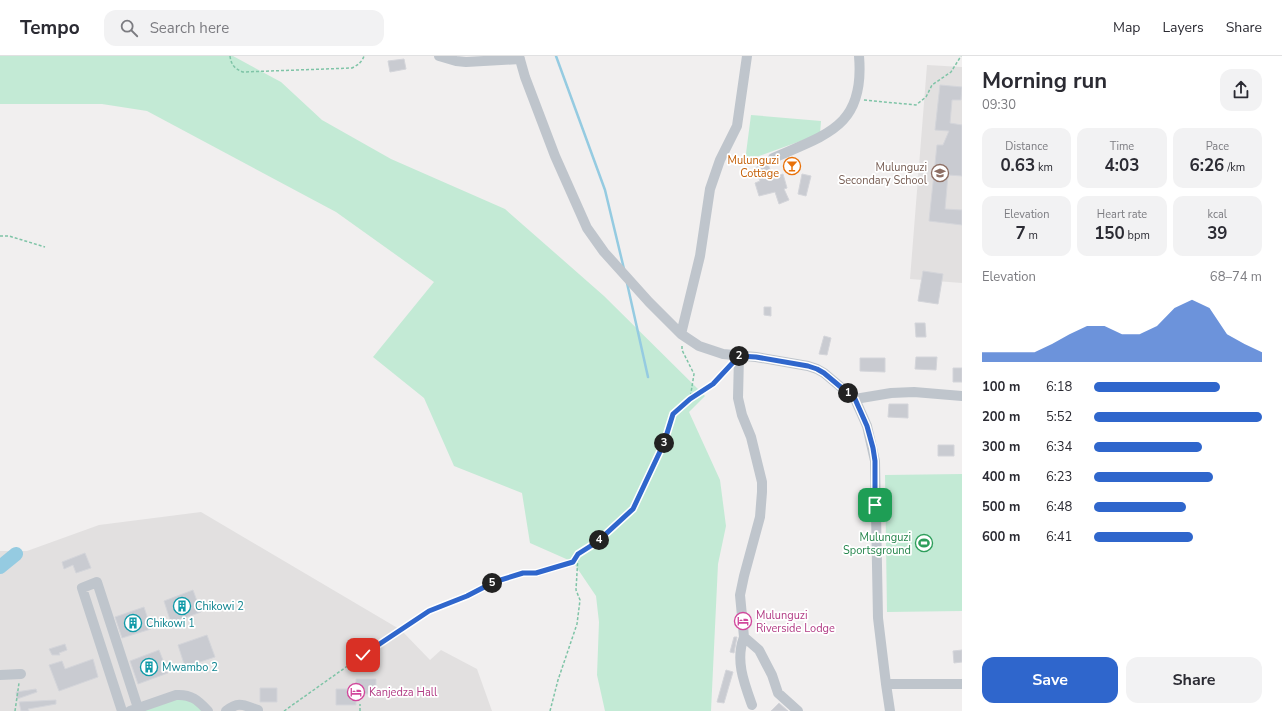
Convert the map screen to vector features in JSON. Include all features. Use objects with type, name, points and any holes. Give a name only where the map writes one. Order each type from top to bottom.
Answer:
[{"type":"street","points":[[439,56],[466,62],[519,58],[555,156],[587,228],[604,252],[680,334],[699,346],[723,354],[756,357],[808,366],[817,369],[855,399],[867,426],[875,461],[878,618],[890,711]]},
{"type":"street","points":[[680,334],[700,256],[710,189],[720,160],[737,126],[747,56]]},
{"type":"street","points":[[774,158],[821,137],[833,130],[844,120],[855,104],[859,86],[859,56]]},
{"type":"street","points":[[739,356],[738,398],[753,443],[762,482],[760,517],[740,595],[744,637],[740,653],[740,666],[752,705]]},
{"type":"street","points":[[855,399],[891,393],[914,392],[962,396]]},
{"type":"street","points":[[122,711],[82,588],[97,582],[134,710],[176,695],[181,695],[194,697],[208,711]]},
{"type":"street","points":[[744,637],[759,650],[772,675],[778,693],[798,711]]},
{"type":"street","points":[[0,675],[20,674]]},
{"type":"street","points":[[886,684],[962,684]]},
{"type":"street","points":[[226,711],[236,705],[241,704],[258,710]]},
{"type":"path","points":[[230,56],[234,66],[238,70],[244,72],[352,68],[358,65],[364,56]]},
{"type":"path","points":[[855,104],[864,100],[916,104],[926,96],[932,85],[951,72],[961,56]]},
{"type":"path","points":[[0,236],[9,236],[45,247]]},
{"type":"path","points":[[680,334],[682,350],[694,374],[690,399]]},
{"type":"path","points":[[284,711],[363,655],[429,611],[467,596],[494,582],[523,573],[536,573],[573,562],[578,554],[597,542],[633,509],[664,443],[673,414],[690,399],[713,384],[739,356]]},
{"type":"path","points":[[550,711],[558,680],[577,624],[580,600],[576,590],[578,554]]},
{"type":"path","points":[[15,711],[20,674]]},
{"type":"path","points":[[360,704],[360,711]]},
{"type":"shaded area","name":"Mulunguzi Secondary School","points":[[927,65],[962,67],[962,283],[910,279]]},
{"type":"shaded area","points":[[201,512],[401,630],[430,660],[441,650],[477,669],[492,711],[0,711],[0,551],[27,551],[99,525]]},
{"type":"green space","points":[[0,56],[233,56],[281,82],[322,120],[391,159],[505,209],[604,296],[705,396],[689,412],[720,480],[726,526],[718,564],[711,711],[605,711],[597,675],[599,622],[596,596],[573,562],[530,543],[522,493],[454,466],[424,398],[373,357],[434,282],[336,212],[147,111],[102,104],[0,104]]},
{"type":"green space","points":[[751,115],[821,121],[820,134],[745,161]]},
{"type":"green space","name":"Mulunguzi Sportsground","points":[[962,474],[962,611],[887,612],[885,475]]},
{"type":"green space","points":[[178,698],[194,699],[204,711],[141,711]]},
{"type":"building","points":[[404,59],[406,69],[390,72],[388,61]]},
{"type":"building","points":[[940,85],[962,87],[961,100],[952,100],[950,123],[962,125],[962,176],[948,175],[945,209],[962,210],[962,225],[929,221],[937,145],[943,145],[949,131],[935,130]]},
{"type":"building","points":[[767,162],[773,177],[783,174],[787,188],[784,189],[789,200],[779,204],[775,192],[759,196],[755,183],[760,181],[755,168]]},
{"type":"building","points":[[802,174],[811,176],[806,196],[798,194]]},
{"type":"building","points":[[923,271],[943,274],[938,304],[918,301]]},
{"type":"building","points":[[764,307],[771,307],[771,316],[764,315]]},
{"type":"building","points":[[915,323],[925,323],[926,337],[916,337]]},
{"type":"building","points":[[824,336],[831,338],[827,355],[819,354]]},
{"type":"building","points":[[916,357],[937,357],[936,370],[915,369]]},
{"type":"building","points":[[860,358],[885,358],[885,372],[860,371]]},
{"type":"building","points":[[953,368],[962,368],[962,382],[953,382]]},
{"type":"building","points":[[889,404],[908,404],[908,418],[888,417]]},
{"type":"building","points":[[938,445],[954,445],[954,456],[938,456]]},
{"type":"building","points":[[85,553],[91,568],[76,573],[73,565],[64,569],[62,562]]},
{"type":"building","name":"Chikowi 2","points":[[193,590],[201,612],[171,623],[164,601]]},
{"type":"building","name":"Chikowi 1","points":[[144,607],[151,629],[122,638],[115,617]]},
{"type":"building","points":[[207,635],[215,657],[185,667],[178,645]]},
{"type":"building","points":[[734,637],[737,637],[734,653],[730,652]]},
{"type":"building","points":[[65,644],[67,650],[59,653],[60,655],[52,655],[49,649]]},
{"type":"building","name":"Mwambo 2","points":[[159,650],[168,673],[138,684],[130,661]]},
{"type":"building","points":[[962,650],[962,662],[954,663],[953,651]]},
{"type":"building","points":[[93,659],[98,677],[59,691],[49,665],[62,661],[65,669]]},
{"type":"building","points":[[726,670],[733,672],[724,703],[717,702]]},
{"type":"building","name":"Kanjedza Hall","points":[[356,679],[376,679],[376,694],[361,694],[361,698],[356,698],[356,705],[336,705],[336,689],[356,689]]},
{"type":"building","points":[[260,688],[277,688],[277,702],[260,702]]},
{"type":"building","points":[[36,689],[37,692],[17,699],[16,692]]},
{"type":"building","points":[[56,700],[56,704],[28,709],[29,711],[21,711],[19,702]]},
{"type":"building","points":[[779,703],[788,711],[771,711]]},
{"type":"waterway","points":[[556,56],[605,190],[624,269]]},
{"type":"waterway","points":[[627,283],[648,377]]},
{"type":"waterway","points":[[0,567],[16,554]]},
{"type":"place","name":"Mulunguzi Cottage","points":[[792,166]]},
{"type":"place","name":"Mulunguzi Secondary School","points":[[940,173]]},
{"type":"place","name":"Mulunguzi Sportsground","points":[[924,543]]},
{"type":"place","name":"Chikowi 2","points":[[182,606]]},
{"type":"place","name":"Mulunguzi Riverside Lodge","points":[[743,621]]},
{"type":"place","name":"Chikowi 1","points":[[133,623]]},
{"type":"place","name":"Mwambo 2","points":[[149,667]]},
{"type":"place","name":"Kanjedza Hall","points":[[356,692]]},
{"type":"route","points":[[363,655],[429,611],[467,596],[494,582],[523,573],[536,573],[573,562],[578,554],[597,542],[633,509],[664,443],[673,414],[690,399],[713,384],[739,356],[756,357],[808,366],[817,369],[855,399],[867,426],[873,448],[875,461],[875,505]]}]
